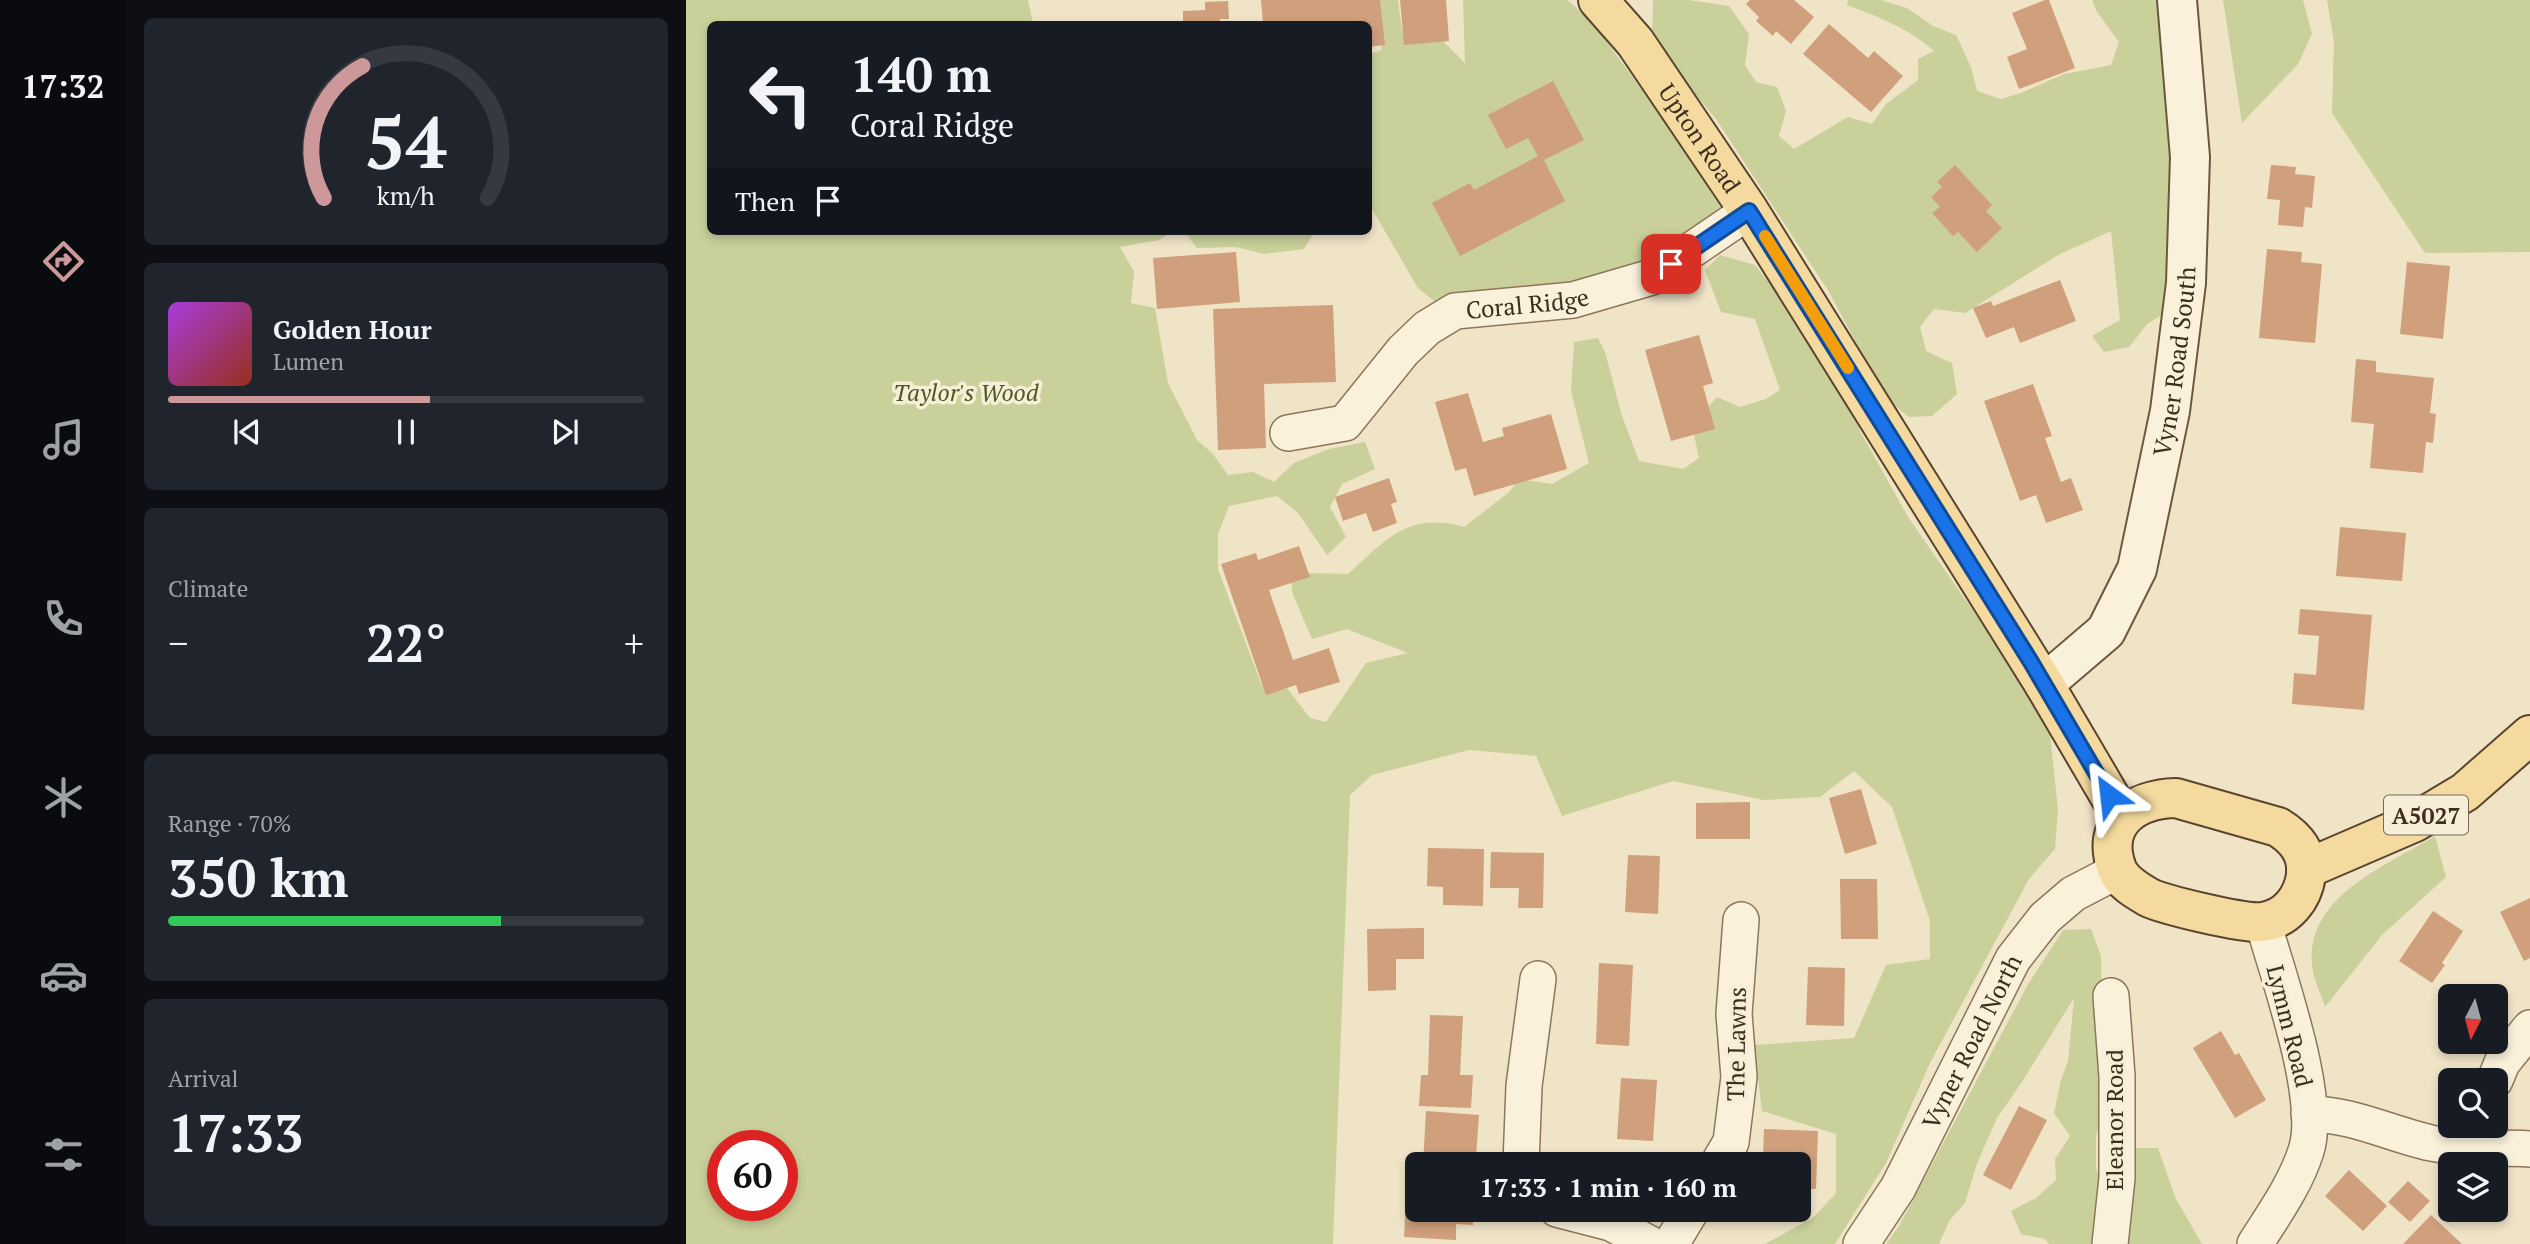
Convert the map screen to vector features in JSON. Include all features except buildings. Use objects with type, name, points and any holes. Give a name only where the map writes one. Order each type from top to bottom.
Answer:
[{"type":"main road","name":"Upton Road","points":[[1598,0],[1635,42],[1749,211],[2044,684],[2122,817]]},
{"type":"main road","name":"A5027","points":[[2306,869],[2415,822],[2465,792],[2530,734]]},
{"type":"main road","points":[[2158,799],[2176,799],[2278,827],[2292,836],[2302,850],[2306,869],[2305,886],[2294,906],[2280,916],[2263,922],[2239,921],[2150,898],[2128,885],[2117,871],[2113,850],[2115,833],[2122,817],[2138,805],[2158,799]]},
{"type":"street","name":"Vyner Road South","points":[[2044,684],[2106,631],[2137,569],[2170,411],[2186,283],[2190,157],[2177,0]]},
{"type":"street","name":"Coral Ridge","points":[[1288,433],[1345,423],[1403,351],[1427,328],[1455,311],[1573,300],[1652,277],[1749,211]]},
{"type":"street","name":"Vyner Road North","points":[[1861,1244],[1898,1188],[2013,959],[2045,918],[2073,894],[2117,871]]},
{"type":"street","name":"The Lawns","points":[[1725,1152],[1731,1142],[1739,1077],[1734,1014],[1741,920]]},
{"type":"street","name":"Lymm Road","points":[[2255,1244],[2292,1186],[2307,1148],[2309,1114],[2302,1062],[2263,922]]},
{"type":"street","points":[[1521,1152],[1524,1086],[1538,979]]},
{"type":"street","name":"Eleanor Road","points":[[2110,1244],[2117,1178],[2117,1076],[2111,996]]},
{"type":"street","points":[[2500,1068],[2530,1028]]},
{"type":"street","points":[[2309,1114],[2330,1114],[2360,1121],[2407,1138],[2435,1144],[2464,1138]]},
{"type":"street","points":[[2483,1138],[2530,1149]]},
{"type":"street","points":[[1607,1222],[1650,1244]]},
{"type":"street","points":[[1671,1244],[1684,1222]]},
{"type":"green space","name":"Taylor's Wood","points":[[686,0],[1028,0],[1032,21],[707,21],[707,235],[1167,235],[1159,240],[1120,247],[1134,272],[1131,303],[1155,308],[1168,383],[1197,440],[1213,454],[1228,475],[1253,472],[1274,482],[1294,463],[1329,449],[1365,442],[1375,469],[1342,484],[1330,507],[1346,537],[1327,555],[1298,513],[1277,496],[1229,506],[1218,534],[1218,569],[1262,686],[1287,688],[1310,718],[1326,722],[1366,663],[1408,653],[1347,629],[1312,639],[1292,592],[1292,582],[1310,573],[1348,574],[1400,531],[1428,523],[1464,527],[1508,493],[1520,479],[1552,484],[1589,463],[1571,391],[1574,342],[1598,338],[1605,352],[1622,416],[1639,461],[1683,469],[1699,458],[1692,425],[1717,397],[1740,407],[1766,399],[1780,390],[1755,319],[1721,312],[1705,270],[1720,255],[1755,265],[1785,303],[1852,407],[1860,431],[1908,517],[2008,661],[2050,734],[2058,810],[2055,849],[2029,879],[1930,1063],[1886,1163],[1835,1244],[1765,1244],[1805,1222],[1811,1222],[1811,1219],[1836,1193],[1836,1134],[1762,1111],[1754,1045],[1854,1038],[1886,965],[1930,959],[1930,921],[1892,807],[1854,771],[1820,797],[1764,800],[1673,781],[1562,816],[1536,756],[1469,750],[1372,775],[1350,795],[1333,1244],[686,1244]]},
{"type":"green space","points":[[1380,0],[1398,0],[1402,31],[1439,37],[1465,63],[1463,0],[1567,0],[1589,18],[1660,114],[1722,209],[1634,277],[1440,306],[1418,288],[1372,209],[1372,53],[1381,50]]},
{"type":"green space","points":[[1653,0],[1689,0],[1729,6],[1749,34],[1745,65],[1756,82],[1777,87],[1786,111],[1779,136],[1794,149],[1848,117],[1872,124],[1886,104],[1918,80],[1918,59],[1934,51],[1903,30],[1847,5],[1848,0],[1881,0],[1907,8],[1933,26],[1956,35],[1971,67],[1977,91],[2001,99],[2064,74],[2111,65],[2119,42],[2097,12],[2092,0],[2158,0],[2186,199],[2186,300],[2147,324],[2129,347],[2104,352],[2092,336],[2120,320],[2111,231],[2058,255],[1965,313],[1934,309],[1920,327],[1926,351],[1952,363],[1957,394],[1932,416],[1909,417],[1886,399],[1829,292],[1716,119],[1652,43]]},
{"type":"green space","points":[[2223,0],[2303,0],[2312,34],[2298,64],[2242,123]]},
{"type":"green space","points":[[2327,0],[2530,0],[2530,252],[2425,253],[2332,113],[2334,42]]},
{"type":"green space","points":[[1187,235],[1313,235],[1304,249],[1264,254],[1236,247],[1197,248]]},
{"type":"green space","points":[[2435,836],[2446,877],[2382,935],[2325,1007],[2312,965],[2314,941],[2322,920],[2335,902],[2353,886]]},
{"type":"green space","points":[[2091,929],[2101,956],[2104,1105],[2096,1137],[2096,1169],[2109,1193],[2134,1148],[2158,1148],[2175,1197],[2202,1244],[2049,1244],[2045,1239],[2021,1234],[2011,1211],[2036,1198],[2056,1180],[2055,1159],[2070,1136],[2054,1113],[2068,1061],[2074,998],[1997,1118],[1976,1166],[1965,1203],[1949,1221],[1939,1244],[1886,1244],[1899,1226],[2027,986],[2063,930]]},
{"type":"slow traffic","points":[[1765,236],[1848,368]]},
{"type":"route","points":[[1671,264],[1749,211],[2031,662],[2109,795]]}]
